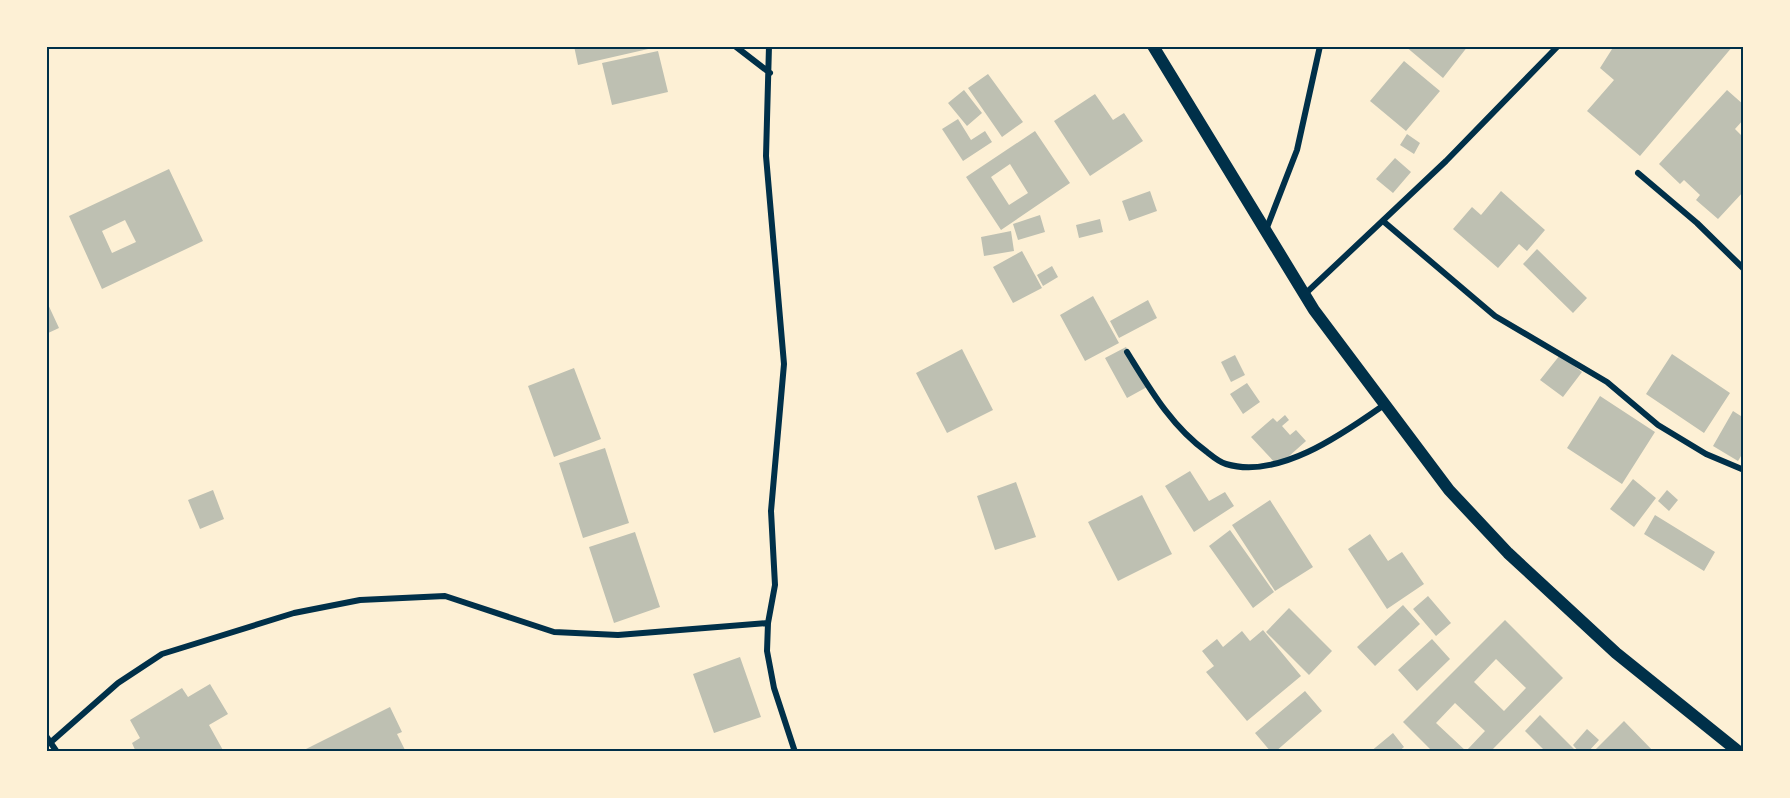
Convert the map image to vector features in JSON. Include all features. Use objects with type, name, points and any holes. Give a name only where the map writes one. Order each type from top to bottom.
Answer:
[{"type":"main road","points":[[1153,46],[1304,295],[1449,490],[1508,553],[1616,653],[1739,752]]},
{"type":"street","points":[[735,46],[770,73]]},
{"type":"street","points":[[769,46],[766,156],[784,364],[771,511],[775,585],[768,623],[767,651],[774,688],[795,752]]},
{"type":"street","points":[[1266,231],[1297,150],[1320,46]]},
{"type":"street","points":[[1304,295],[1446,161],[1558,46]]},
{"type":"street","points":[[1638,173],[1697,223],[1743,269]]},
{"type":"street","points":[[1383,221],[1495,316],[1607,382],[1658,425],[1706,454],[1743,470]]},
{"type":"street","points":[[1128,352],[1158,402],[1183,432],[1224,464],[1250,468],[1283,460],[1329,443],[1385,404]]},
{"type":"street","points":[[57,752],[49,739],[118,683],[162,654],[294,613],[360,600],[444,597],[554,632],[618,635],[768,623]]},
{"type":"building","points":[[574,46],[657,46],[657,47],[578,65]]},
{"type":"building","points":[[1405,46],[1468,46],[1443,78]]},
{"type":"building","points":[[1614,46],[1733,46],[1640,156],[1587,111],[1614,80],[1600,68]]},
{"type":"building","points":[[658,51],[668,92],[612,105],[602,63]]},
{"type":"building","points":[[1404,61],[1440,91],[1406,131],[1370,101]]},
{"type":"building","points":[[988,74],[1023,122],[1002,137],[968,88]]},
{"type":"building","points":[[964,90],[982,113],[967,126],[948,103]]},
{"type":"building","points":[[1727,90],[1744,105],[1744,119],[1735,129],[1744,138],[1744,191],[1718,219],[1696,200],[1700,195],[1684,180],[1680,184],[1659,164]]},
{"type":"building","points":[[1095,94],[1113,120],[1124,113],[1143,141],[1090,176],[1054,121]]},
{"type":"building","points":[[958,119],[971,140],[985,131],[992,142],[963,161],[942,129]]},
{"type":"building","points":[[1035,131],[1070,183],[1001,230],[966,177]],"holes":[[[1010,164],[1028,193],[1009,205],[991,177]]]},
{"type":"building","points":[[1407,134],[1420,143],[1414,154],[1400,145]]},
{"type":"building","points":[[1395,158],[1411,172],[1393,193],[1376,179]]},
{"type":"building","points":[[169,169],[203,241],[102,289],[69,216]],"holes":[[[125,220],[136,242],[112,253],[102,231]]]},
{"type":"building","points":[[1150,191],[1157,211],[1129,221],[1122,201]]},
{"type":"building","points":[[1501,191],[1545,230],[1527,251],[1519,244],[1498,268],[1453,229],[1472,207],[1481,215]]},
{"type":"building","points":[[1040,215],[1045,232],[1018,240],[1013,224]]},
{"type":"building","points":[[1100,219],[1103,232],[1079,238],[1076,225]]},
{"type":"building","points":[[1011,231],[1014,251],[984,256],[981,237]]},
{"type":"building","points":[[1537,249],[1587,298],[1573,313],[1523,264]]},
{"type":"building","points":[[1022,251],[1042,288],[1013,303],[993,267]]},
{"type":"building","points":[[1052,266],[1058,277],[1043,286],[1037,275]]},
{"type":"building","points":[[1093,296],[1119,343],[1085,361],[1060,315]]},
{"type":"building","points":[[46,300],[59,328],[46,334]]},
{"type":"building","points":[[1148,300],[1157,318],[1119,338],[1110,321]]},
{"type":"building","points":[[1126,347],[1147,387],[1127,398],[1105,358]]},
{"type":"building","points":[[962,349],[993,410],[947,433],[916,373]]},
{"type":"building","points":[[1672,354],[1730,393],[1704,433],[1646,394]]},
{"type":"building","points":[[1235,355],[1245,375],[1231,382],[1221,362]]},
{"type":"building","points":[[1560,355],[1582,372],[1563,397],[1540,380]]},
{"type":"building","points":[[574,368],[601,439],[554,457],[528,386]]},
{"type":"building","points":[[1247,383],[1260,402],[1243,414],[1230,394]]},
{"type":"building","points":[[1600,396],[1655,432],[1622,484],[1567,448]]},
{"type":"building","points":[[1733,411],[1744,418],[1744,451],[1738,461],[1713,446]]},
{"type":"building","points":[[1285,415],[1289,420],[1282,426],[1290,435],[1296,430],[1306,441],[1278,466],[1251,437],[1273,418],[1277,422]]},
{"type":"building","points":[[605,448],[629,523],[583,538],[559,463]]},
{"type":"building","points":[[1190,471],[1209,501],[1225,492],[1234,506],[1194,532],[1165,486]]},
{"type":"building","points":[[1633,479],[1656,498],[1634,527],[1610,509]]},
{"type":"building","points":[[1016,482],[1036,537],[995,550],[977,496]]},
{"type":"building","points":[[213,490],[224,519],[200,529],[188,500]]},
{"type":"building","points":[[1667,490],[1678,500],[1669,511],[1658,501]]},
{"type":"building","points":[[1142,495],[1172,554],[1118,581],[1088,522]]},
{"type":"building","points":[[1270,500],[1313,567],[1275,591],[1232,525]]},
{"type":"building","points":[[1655,515],[1715,552],[1704,571],[1644,534]]},
{"type":"building","points":[[1230,530],[1274,592],[1253,608],[1209,546]]},
{"type":"building","points":[[635,532],[660,607],[614,623],[589,547]]},
{"type":"building","points":[[1370,534],[1388,561],[1402,552],[1424,584],[1387,609],[1348,549]]},
{"type":"building","points":[[1428,596],[1451,623],[1436,636],[1413,609]]},
{"type":"building","points":[[1403,605],[1420,624],[1375,666],[1357,647]]},
{"type":"building","points":[[1289,608],[1332,651],[1309,675],[1266,632]]},
{"type":"building","points":[[1505,620],[1563,678],[1490,752],[1433,752],[1403,722]],"holes":[[[1496,659],[1526,688],[1504,711],[1474,682]],[[1455,703],[1485,731],[1466,751],[1436,723]]]},
{"type":"building","points":[[1263,630],[1301,676],[1247,721],[1206,672],[1214,666],[1202,651],[1217,639],[1223,647],[1242,631],[1250,641]]},
{"type":"building","points":[[1432,639],[1450,659],[1417,691],[1398,670]]},
{"type":"building","points":[[740,657],[761,717],[714,733],[693,674]]},
{"type":"building","points":[[210,684],[228,714],[209,725],[224,752],[136,752],[132,743],[140,738],[130,720],[182,688],[188,697]]},
{"type":"building","points":[[1305,691],[1322,711],[1275,752],[1271,752],[1255,733]]},
{"type":"building","points":[[390,707],[402,732],[397,734],[406,752],[300,752]]},
{"type":"building","points":[[1540,715],[1577,752],[1546,752],[1525,731]]},
{"type":"building","points":[[1624,721],[1654,752],[1593,752]]},
{"type":"building","points":[[1587,729],[1599,740],[1588,752],[1579,752],[1573,745]]},
{"type":"building","points":[[1393,733],[1404,747],[1398,752],[1370,752]]}]
